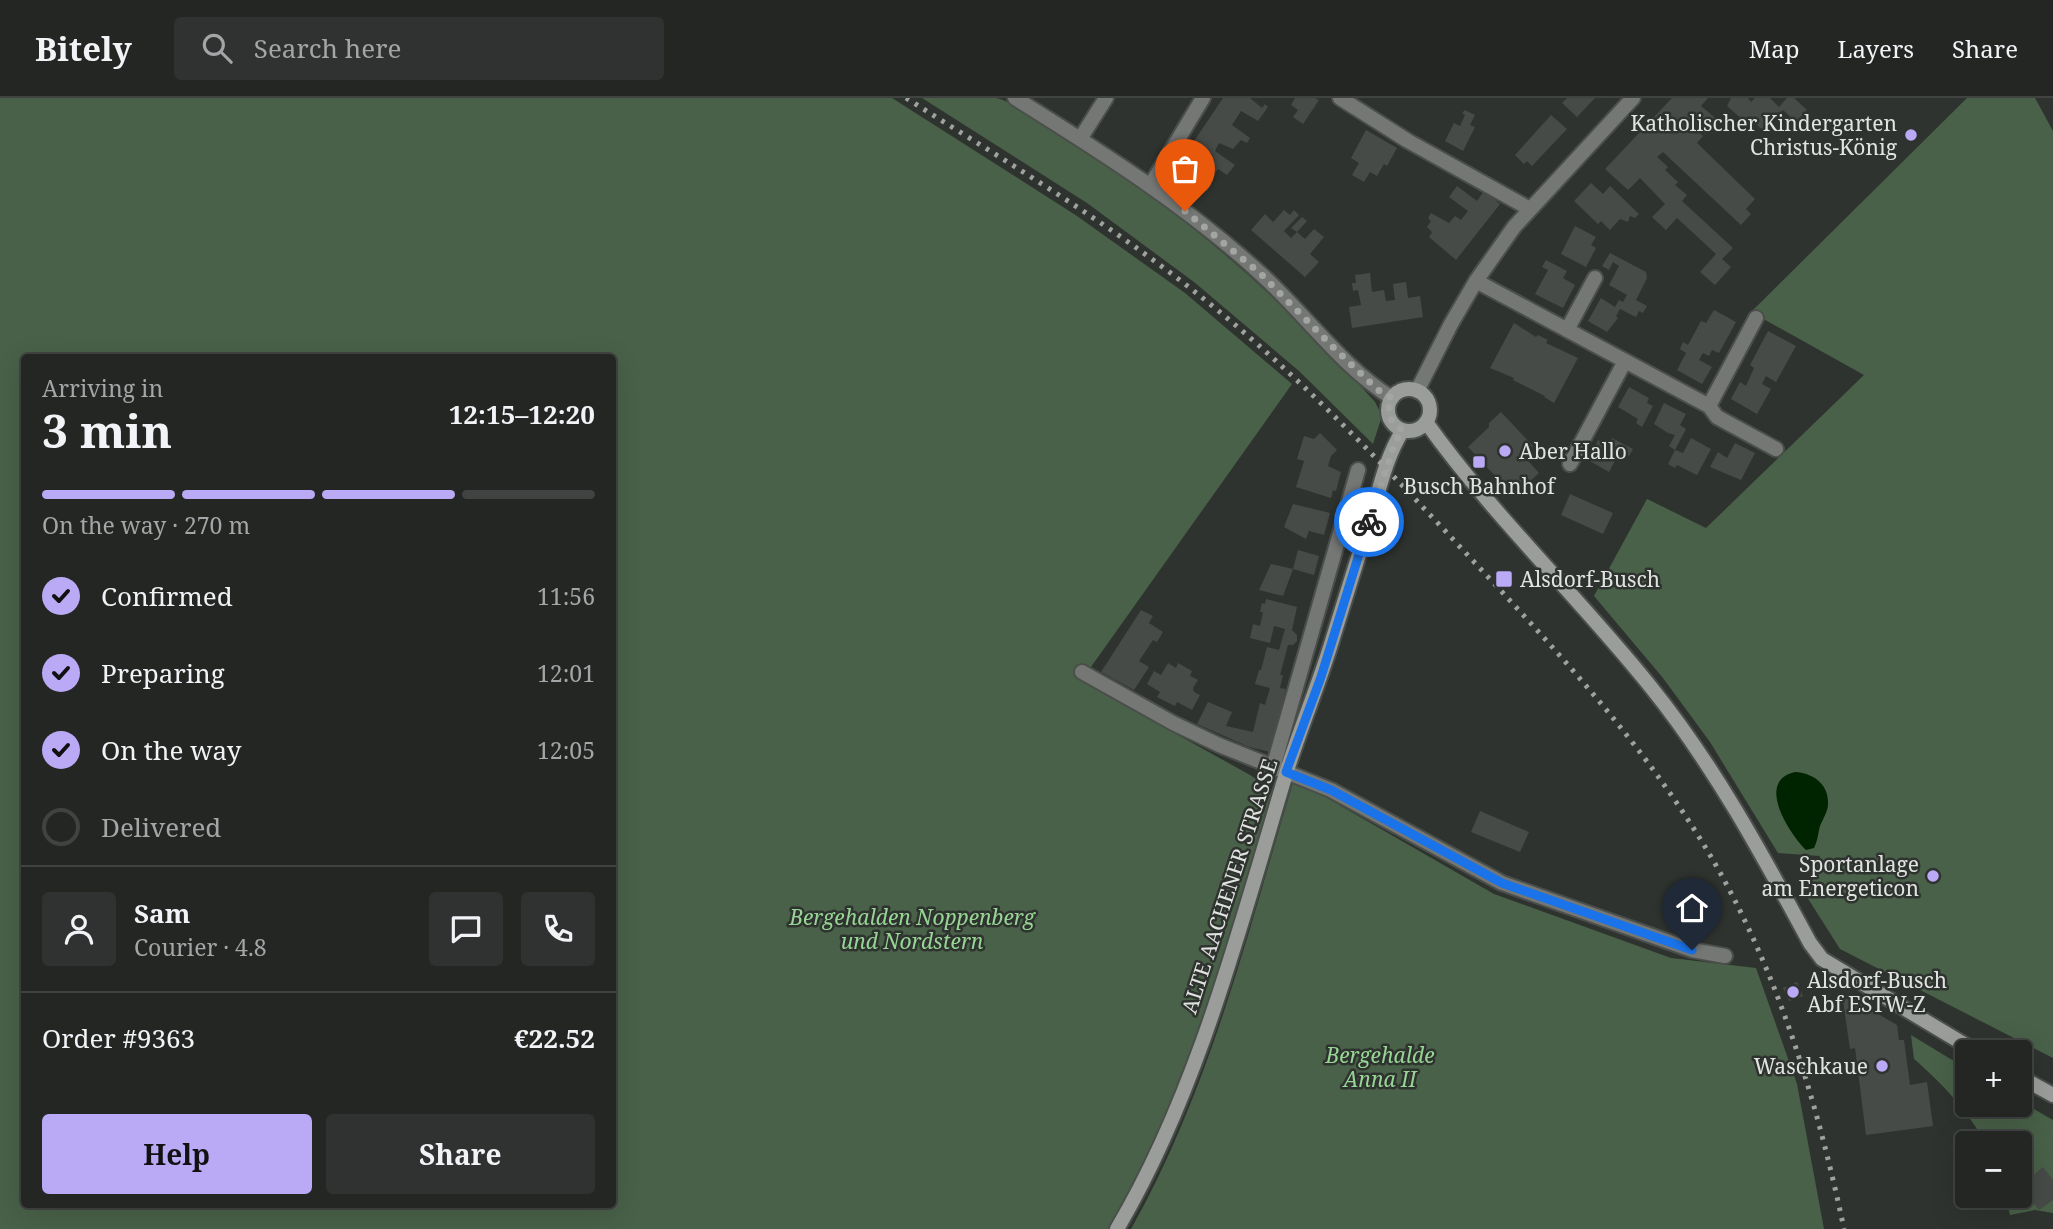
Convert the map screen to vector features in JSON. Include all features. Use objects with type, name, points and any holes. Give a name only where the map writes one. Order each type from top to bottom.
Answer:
[{"type":"street","points":[[1015,98],[1185,211],[1261,274],[1378,390],[1392,398]]},
{"type":"street","points":[[1080,139],[1106,98]]},
{"type":"street","points":[[1150,186],[1203,98]]},
{"type":"street","points":[[1340,98],[1408,141],[1530,209]]},
{"type":"street","points":[[1417,391],[1476,281],[1514,227],[1633,98]]},
{"type":"street","points":[[1567,330],[1595,278]]},
{"type":"street","points":[[1476,281],[1709,407],[1717,417],[1776,449]]},
{"type":"street","points":[[1709,407],[1756,318]]},
{"type":"street","points":[[1570,464],[1625,361]]},
{"type":"street","points":[[1403,390],[1417,391],[1427,398],[1429,417],[1416,430],[1403,430],[1392,423],[1389,417],[1392,398],[1403,390]]},
{"type":"street","points":[[1426,422],[1466,473],[1619,648],[1672,713],[1716,777],[1810,943],[1822,959],[1958,1040]]},
{"type":"street","name":"ALTE AACHENER STRASSE","points":[[1280,770],[1321,677],[1395,442],[1403,430]]},
{"type":"street","name":"ALTE AACHENER STRASSE","points":[[1118,1229],[1152,1166],[1179,1105],[1212,1011],[1280,770],[1358,470]]},
{"type":"street","points":[[1082,673],[1173,723],[1331,790],[1502,883],[1692,950],[1725,956]]},
{"type":"street","points":[[2032,1084],[2053,1095]]},
{"type":"green space","name":"Bergehalden Noppenberg und Nordstern","points":[[0,98],[892,98],[1077,216],[1185,293],[1292,384],[1081,681],[1250,775],[1272,790],[1226,948],[1149,1175],[1112,1229],[0,1229]]},
{"type":"green space","points":[[922,98],[996,98],[1008,102],[1137,185],[1262,287],[1375,402],[1382,416],[1373,444],[1299,371],[1194,282],[1087,203]]},
{"type":"green space","points":[[1967,98],[2035,98],[2053,131],[2053,1058],[2032,1047],[2032,1040],[2018,1040],[1840,949],[1807,897],[1820,856],[1778,853],[1710,742],[1663,678],[1594,596],[1647,499],[1706,528],[1864,375],[1751,312]]},
{"type":"green space","name":"Bergehalde Anna II","points":[[1294,779],[1494,894],[1671,958],[1756,968],[1797,1084],[1824,1229],[1131,1229],[1159,1176],[1205,1065],[1243,952]]},
{"type":"green space","points":[[1911,1035],[1955,1062],[1955,1100],[1935,1078],[1914,1059]]},
{"type":"green space","points":[[2032,1108],[2053,1120],[2053,1213],[2035,1210],[2010,1215],[2008,1208],[2032,1208],[2032,1131],[1978,1131],[1968,1117],[2032,1117]]},
{"type":"shaded area","points":[[1795,772],[1814,777],[1823,785],[1828,797],[1827,809],[1814,848],[1806,850],[1791,832],[1776,796],[1777,786],[1783,777]]},
{"type":"building","points":[[1223,98],[1250,98],[1262,108],[1265,104],[1268,107],[1258,121],[1241,111],[1232,125],[1250,138],[1247,143],[1241,140],[1233,149],[1219,143],[1215,151],[1235,165],[1227,175],[1218,169],[1213,176],[1205,170],[1201,177],[1212,184],[1207,191],[1177,172],[1183,164],[1180,162]]},
{"type":"building","points":[[1295,98],[1319,100],[1303,124],[1293,117],[1298,110],[1291,105]]},
{"type":"building","points":[[1567,98],[1595,98],[1577,117],[1562,103]]},
{"type":"building","points":[[1672,98],[1708,98],[1701,106],[1720,122],[1716,128],[1713,125],[1705,134],[1697,127],[1695,129],[1703,136],[1697,143],[1755,199],[1746,209],[1751,214],[1741,225],[1663,152],[1657,157],[1668,167],[1665,170],[1678,182],[1675,185],[1687,195],[1682,201],[1733,248],[1722,259],[1731,267],[1715,285],[1700,272],[1716,254],[1677,218],[1666,230],[1652,217],[1665,204],[1640,178],[1628,190],[1605,169]]},
{"type":"building","points":[[1731,98],[1748,98],[1751,102],[1755,98],[1770,98],[1779,107],[1787,98],[1794,98],[1807,110],[1796,122],[1783,110],[1768,127],[1771,129],[1767,134],[1748,117],[1744,121],[1727,106]]},
{"type":"building","points":[[1465,110],[1475,115],[1470,125],[1475,127],[1463,151],[1445,141],[1454,123],[1460,126]]},
{"type":"building","points":[[1551,115],[1567,129],[1532,166],[1527,161],[1524,164],[1515,155]]},
{"type":"building","points":[[1366,130],[1397,148],[1387,166],[1384,164],[1377,176],[1370,172],[1364,182],[1352,175],[1359,163],[1351,158]]},
{"type":"building","points":[[1591,183],[1603,194],[1610,186],[1639,214],[1635,218],[1630,216],[1628,222],[1620,219],[1610,230],[1601,221],[1598,224],[1574,201]]},
{"type":"building","points":[[1457,186],[1477,201],[1484,191],[1500,204],[1456,260],[1429,237],[1432,232],[1427,227],[1431,221],[1428,218],[1431,213],[1449,223],[1455,216],[1461,220],[1468,211],[1449,197]]},
{"type":"building","points":[[1284,210],[1290,215],[1294,210],[1299,215],[1284,231],[1291,238],[1297,232],[1305,239],[1314,229],[1324,237],[1310,254],[1319,262],[1305,277],[1251,230],[1265,214],[1273,222]]},
{"type":"building","points":[[1302,217],[1307,221],[1297,232],[1291,228]]},
{"type":"building","points":[[1575,226],[1596,237],[1591,245],[1596,248],[1586,267],[1561,254]]},
{"type":"building","points":[[1610,253],[1646,272],[1647,278],[1636,300],[1647,306],[1643,313],[1639,311],[1636,317],[1620,309],[1616,316],[1618,318],[1607,332],[1588,321],[1601,298],[1615,307],[1619,300],[1623,302],[1627,295],[1609,285],[1619,266],[1613,262],[1609,270],[1602,266]]},
{"type":"building","points":[[1546,260],[1567,271],[1563,278],[1575,285],[1563,308],[1535,294],[1548,270],[1542,267]]},
{"type":"building","points":[[1370,273],[1372,292],[1384,290],[1386,301],[1395,300],[1393,284],[1406,282],[1408,298],[1420,296],[1423,317],[1352,328],[1349,307],[1361,305],[1358,290],[1353,291],[1352,283],[1356,283],[1355,275]]},
{"type":"building","points":[[1714,310],[1736,322],[1719,353],[1712,350],[1709,356],[1703,353],[1699,360],[1712,367],[1702,384],[1677,370],[1686,353],[1680,349],[1683,342],[1688,345],[1701,321],[1706,323]]},
{"type":"building","points":[[1514,323],[1536,337],[1538,335],[1548,340],[1546,343],[1578,358],[1554,403],[1513,380],[1514,378],[1490,368]]},
{"type":"building","points":[[1768,331],[1796,346],[1776,382],[1766,376],[1762,384],[1771,389],[1757,414],[1731,399],[1740,382],[1746,386],[1754,368],[1750,365]]},
{"type":"building","points":[[1629,387],[1649,398],[1647,403],[1653,406],[1642,427],[1636,423],[1638,419],[1618,407]]},
{"type":"building","points":[[1664,403],[1686,414],[1680,425],[1686,429],[1675,450],[1669,446],[1675,435],[1654,424]]},
{"type":"building","name":"Aber Hallo","points":[[1501,412],[1533,446],[1523,455],[1539,473],[1514,496],[1468,447]]},
{"type":"building","points":[[1320,433],[1337,450],[1331,456],[1328,466],[1341,472],[1336,491],[1333,490],[1331,498],[1296,487],[1304,461],[1297,459],[1304,436],[1314,439]]},
{"type":"building","points":[[1612,438],[1633,449],[1629,456],[1620,451],[1609,472],[1588,460],[1598,440],[1608,445]]},
{"type":"building","points":[[1691,438],[1711,449],[1697,475],[1677,465],[1675,468],[1668,464],[1675,450],[1683,453]]},
{"type":"building","points":[[1735,443],[1755,453],[1741,480],[1710,467],[1718,452],[1727,458]]},
{"type":"building","points":[[1570,494],[1613,513],[1603,534],[1561,515]]},
{"type":"building","points":[[1293,504],[1330,513],[1324,535],[1309,531],[1306,539],[1284,527]]},
{"type":"building","points":[[1298,550],[1319,556],[1314,575],[1293,569]]},
{"type":"building","points":[[1271,564],[1293,569],[1283,596],[1259,590]]},
{"type":"building","points":[[1266,599],[1297,607],[1292,630],[1297,635],[1297,641],[1288,645],[1280,675],[1283,675],[1280,688],[1286,689],[1270,752],[1249,747],[1197,724],[1208,702],[1232,712],[1226,726],[1253,732],[1260,703],[1265,705],[1270,688],[1255,684],[1259,670],[1267,647],[1279,650],[1285,629],[1274,626],[1270,643],[1250,638],[1253,624],[1260,626],[1262,603],[1265,604]]},
{"type":"building","points":[[1141,610],[1153,616],[1149,623],[1163,632],[1157,642],[1153,640],[1139,661],[1149,667],[1134,690],[1101,672]]},
{"type":"building","points":[[1168,663],[1176,668],[1178,663],[1192,671],[1190,676],[1198,680],[1193,688],[1194,692],[1200,695],[1192,710],[1177,702],[1175,706],[1157,697],[1160,692],[1147,684],[1154,671],[1161,675]]},
{"type":"building","points":[[1480,811],[1529,832],[1520,852],[1471,832]]},
{"type":"building","name":"Alsdorf-Busch Abf ESTW-Z","points":[[1797,982],[1803,996],[1789,1001],[1783,988]]},
{"type":"building","name":"Waschkaue","points":[[1849,997],[1897,1025],[1899,1040],[1904,1040],[1910,1085],[1927,1082],[1933,1126],[1866,1135],[1855,1048],[1850,1049],[1843,1001]]},
{"type":"building","points":[[2043,1167],[2053,1180],[2053,1200],[2039,1210],[2032,1201],[2032,1176]]},
{"type":"railway","points":[[906,98],[1122,237],[1190,288],[1270,355],[1382,465],[1519,611],[1604,707],[1681,809],[1704,845],[1752,936],[1772,983],[1806,1080],[1844,1229]]},
{"type":"way so far","points":[[1185,211],[1261,274],[1378,390],[1392,398],[1389,417],[1392,423],[1403,430],[1395,442],[1369,522]]},
{"type":"place","name":"Katholischer Kindergarten Christus-König","points":[[1911,135]]},
{"type":"place","name":"Aber Hallo","points":[[1505,451]]},
{"type":"place","name":"Busch Bahnhof","points":[[1479,462]]},
{"type":"place","name":"Alsdorf-Busch","points":[[1504,579]]},
{"type":"place","name":"Sportanlage am Energeticon","points":[[1933,876]]},
{"type":"place","name":"Alsdorf-Busch Abf ESTW-Z","points":[[1793,992]]},
{"type":"place","name":"Waschkaue","points":[[1882,1066]]},
{"type":"route","points":[[1369,522],[1321,677],[1286,772],[1331,790],[1502,883],[1692,950]]}]
